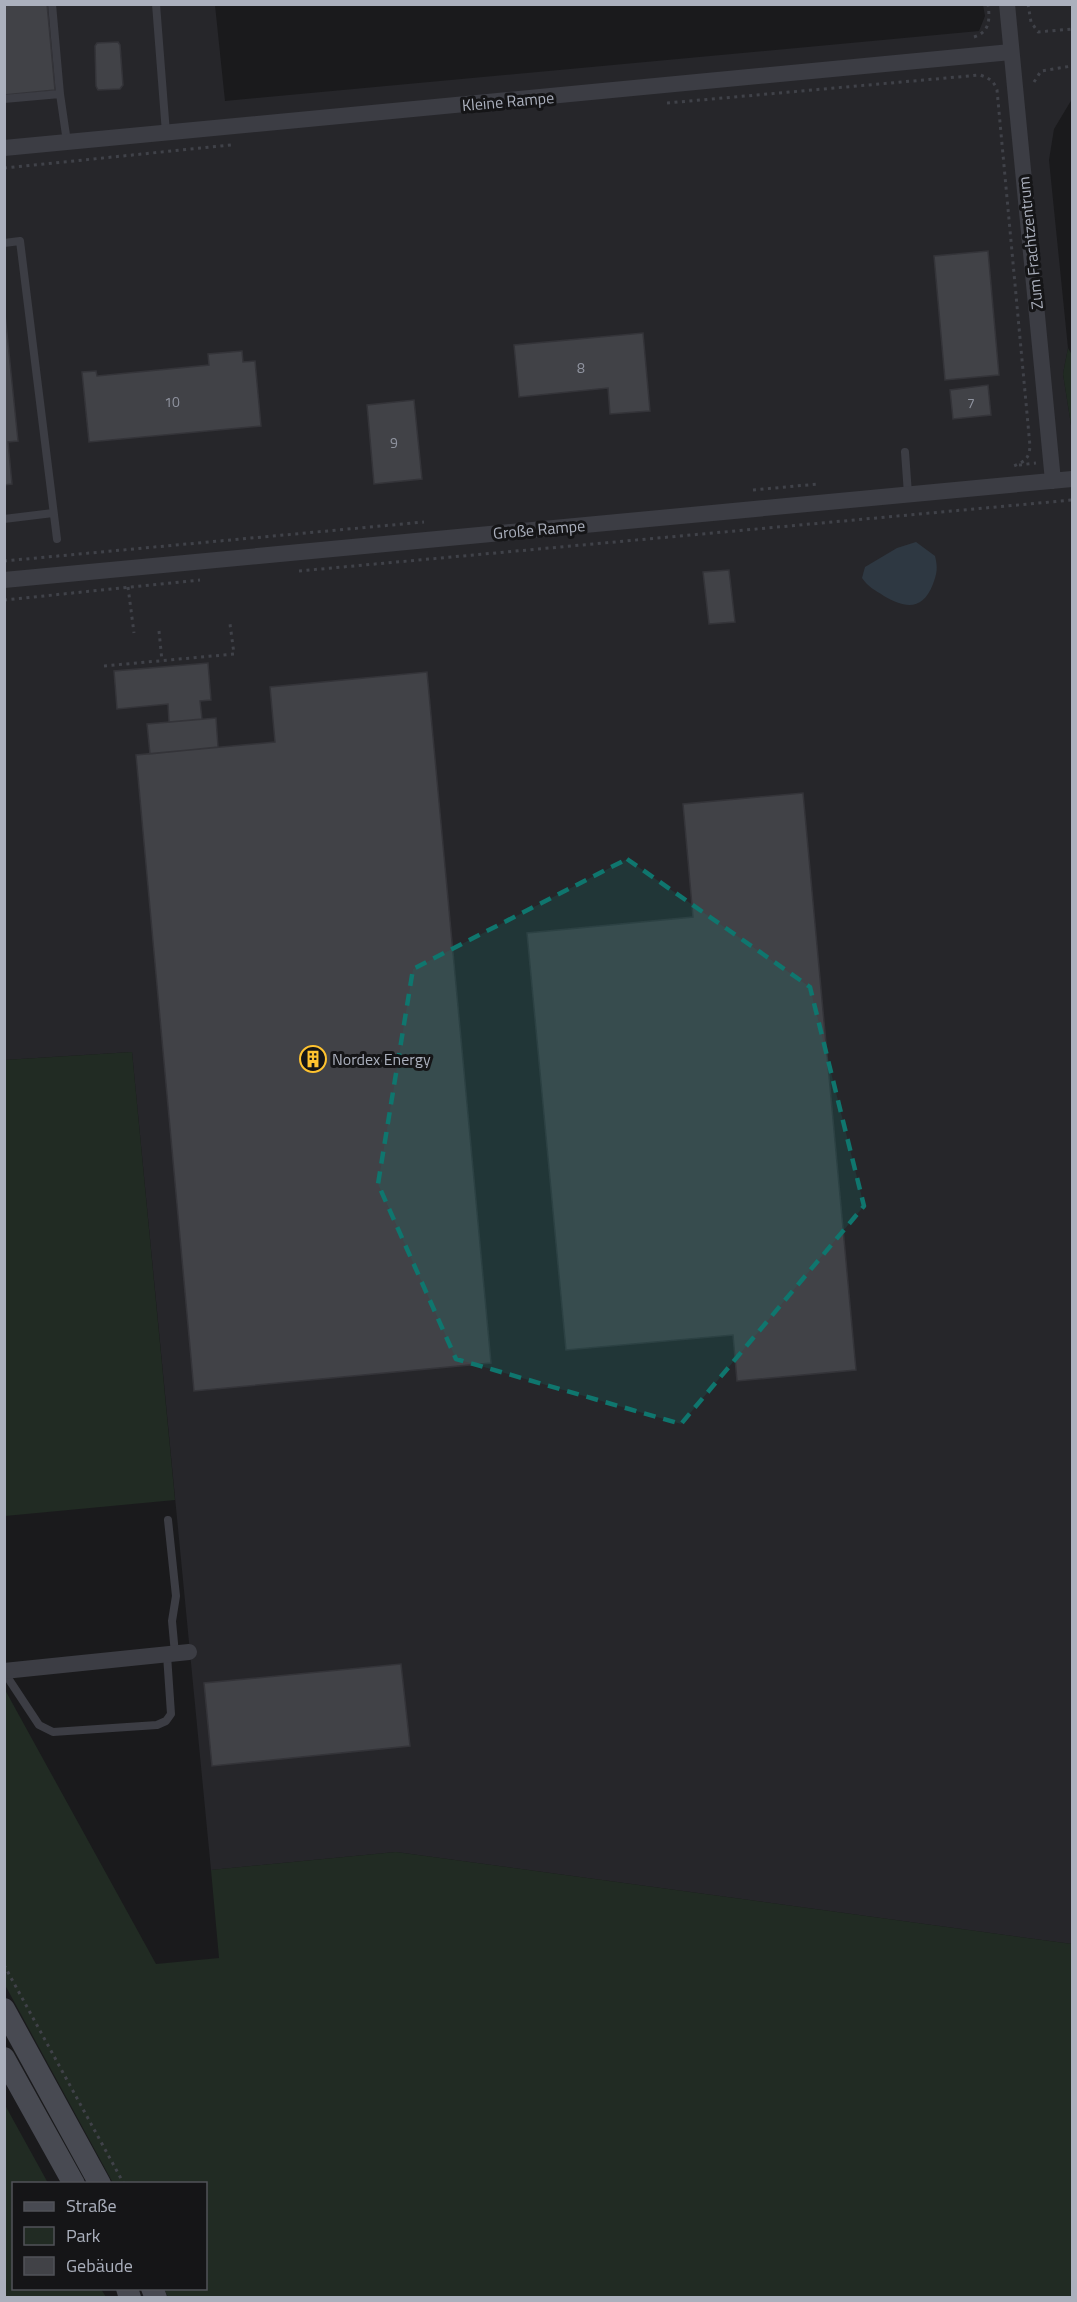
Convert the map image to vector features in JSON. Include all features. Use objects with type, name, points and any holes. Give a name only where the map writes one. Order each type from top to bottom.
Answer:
[{"type":"main road","points":[[4,2009],[99,2182]]},
{"type":"main road","points":[[4,2058],[73,2182]]},
{"type":"street","name":"Zum Frachtzentrum","points":[[1007,4],[1053,480]]},
{"type":"street","name":"Kleine Rampe","points":[[4,148],[1011,52]]},
{"type":"street","name":"Große Rampe","points":[[4,580],[1072,479]]},
{"type":"street","points":[[4,1671],[177,1654]]},
{"type":"lane","points":[[52,4],[67,142]]},
{"type":"lane","points":[[156,4],[166,133]]},
{"type":"lane","points":[[4,99],[60,94]]},
{"type":"lane","points":[[4,243],[21,241],[57,539]]},
{"type":"lane","points":[[905,452],[908,494]]},
{"type":"lane","points":[[4,519],[53,513]]},
{"type":"lane","points":[[4,1671],[39,1725],[53,1732],[157,1725],[166,1721],[171,1714],[177,1654],[172,1621],[176,1596],[168,1520]]},
{"type":"path","points":[[977,37],[988,25],[988,4]]},
{"type":"path","points":[[1028,4],[1030,22],[1038,32],[1072,29]]},
{"type":"path","points":[[1034,82],[1041,71],[1072,66]]},
{"type":"path","points":[[664,104],[980,75],[989,78],[997,90],[1030,446],[1029,456],[1024,462],[1014,466]]},
{"type":"path","points":[[4,168],[239,144]]},
{"type":"path","points":[[294,571],[1072,500]]},
{"type":"path","points":[[4,600],[200,580]]},
{"type":"path","points":[[128,587],[134,633]]},
{"type":"path","points":[[104,666],[234,654],[230,624]]},
{"type":"path","points":[[159,631],[162,661]]},
{"type":"path","points":[[4,1965],[123,2182]]},
{"type":"highlighted area","points":[[627,859],[810,987],[864,1206],[681,1424],[456,1359],[378,1184],[413,969]]},
{"type":"shaded area","points":[[5,5],[215,5],[225,101],[979,31],[985,16],[983,5],[1072,5],[1072,99],[1054,129],[1049,160],[1068,348],[1063,374],[1072,431],[1072,1944],[396,1852],[211,1870],[132,1052],[5,1060]]},
{"type":"shaded area","points":[[916,542],[935,556],[937,567],[929,593],[919,603],[907,605],[892,600],[872,588],[862,578],[865,567],[897,548]]},
{"type":"green space","points":[[1068,348],[1072,355],[1072,431],[1063,374]]},
{"type":"green space","points":[[132,1052],[175,1500],[5,1516],[5,1060]]},
{"type":"green space","points":[[4,1688],[156,1964],[219,1958],[211,1870],[396,1852],[1072,1944],[1072,2297],[168,2297],[164,2290],[207,2290],[207,2182],[112,2182],[5,1985]]},
{"type":"green space","points":[[5,2105],[47,2182],[12,2182],[12,2290],[102,2290],[106,2297],[5,2297]]},
{"type":"building","points":[[4,4],[47,4],[55,90],[4,95]]},
{"type":"building","points":[[118,42],[123,85],[120,89],[98,90],[95,46],[97,43]]},
{"type":"building","points":[[988,251],[999,375],[945,380],[934,256]]},
{"type":"building","points":[[4,304],[18,441],[8,442],[12,484],[4,485]]},
{"type":"building","points":[[643,333],[650,411],[610,414],[608,388],[519,397],[514,345]]},
{"type":"building","points":[[242,351],[243,362],[255,361],[261,426],[89,442],[82,372],[96,371],[97,376],[209,365],[208,354]]},
{"type":"building","points":[[988,385],[991,415],[953,419],[950,390]]},
{"type":"building","points":[[414,400],[422,479],[374,484],[367,405]]},
{"type":"building","points":[[729,570],[735,622],[709,624],[703,572]]},
{"type":"building","points":[[208,663],[211,700],[200,701],[202,719],[169,722],[168,704],[117,709],[114,671]]},
{"type":"building","name":"Nordex Energy","points":[[427,672],[491,1363],[194,1391],[136,755],[275,742],[270,687]]},
{"type":"building","points":[[216,718],[218,747],[150,754],[147,724]]},
{"type":"building","points":[[803,793],[856,1370],[737,1381],[733,1335],[566,1350],[527,933],[693,917],[683,804]]},
{"type":"building","points":[[401,1664],[410,1746],[212,1766],[204,1683]]},
{"type":"place","name":"Nordex Energy","points":[[313,1059]]}]
